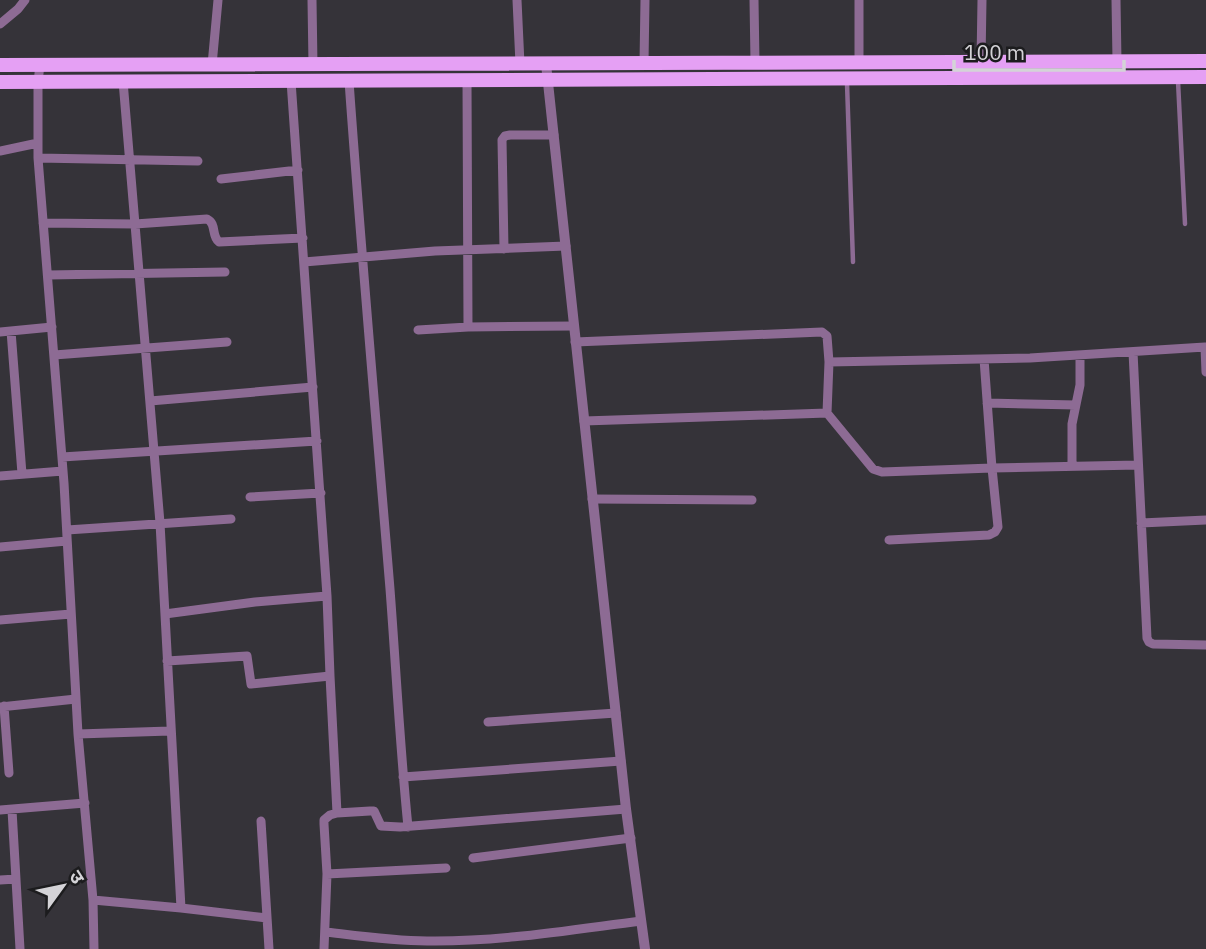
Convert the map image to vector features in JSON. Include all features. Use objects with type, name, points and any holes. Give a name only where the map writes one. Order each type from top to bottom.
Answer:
[{"type":"main road","points":[[0,65],[1206,61]]},
{"type":"main road","points":[[0,82],[1206,77]]},
{"type":"street","points":[[0,24],[25,0]]},
{"type":"street","points":[[212,65],[218,0]]},
{"type":"street","points":[[312,0],[313,65]]},
{"type":"street","points":[[517,0],[520,64]]},
{"type":"street","points":[[644,63],[645,0]]},
{"type":"street","points":[[754,0],[755,62]]},
{"type":"street","points":[[859,0],[859,62]]},
{"type":"street","points":[[981,61],[982,0]]},
{"type":"street","points":[[1116,0],[1117,61]]},
{"type":"street","points":[[547,64],[626,809],[645,949]]},
{"type":"street","points":[[40,65],[38,158],[63,471],[78,734],[93,900],[94,949]]},
{"type":"street","points":[[467,80],[468,327]]},
{"type":"street","points":[[123,81],[160,523],[181,908]]},
{"type":"street","points":[[291,81],[321,493],[337,813]]},
{"type":"street","points":[[349,81],[408,827]]},
{"type":"street","points":[[504,249],[502,139],[510,135],[554,135]]},
{"type":"street","points":[[0,151],[38,144]]},
{"type":"street","points":[[38,158],[198,161]]},
{"type":"street","points":[[221,179],[298,170]]},
{"type":"street","points":[[43,223],[135,224],[207,219],[213,225],[219,243],[303,238]]},
{"type":"street","points":[[304,262],[362,256],[566,246]]},
{"type":"street","points":[[48,275],[225,272]]},
{"type":"street","points":[[418,330],[574,326]]},
{"type":"street","points":[[0,332],[52,327]]},
{"type":"street","points":[[11,331],[22,474]]},
{"type":"street","points":[[575,342],[822,332],[827,336],[829,362],[827,413],[873,469],[882,472],[1138,466]]},
{"type":"street","points":[[54,355],[227,342]]},
{"type":"street","points":[[829,362],[1080,355],[1206,345],[1206,372]]},
{"type":"street","points":[[1133,352],[1147,638],[1153,644],[1206,645]]},
{"type":"street","points":[[1072,466],[1072,424],[1080,385],[1080,355]]},
{"type":"street","points":[[889,540],[989,535],[998,527],[984,359]]},
{"type":"street","points":[[150,401],[313,387]]},
{"type":"street","points":[[987,403],[1076,405]]},
{"type":"street","points":[[584,421],[827,413]]},
{"type":"street","points":[[62,457],[317,441]]},
{"type":"street","points":[[0,476],[63,471]]},
{"type":"street","points":[[250,498],[321,493]]},
{"type":"street","points":[[592,499],[752,500]]},
{"type":"street","points":[[67,530],[231,519]]},
{"type":"street","points":[[1141,523],[1206,520]]},
{"type":"street","points":[[0,547],[67,541]]},
{"type":"street","points":[[164,614],[327,596]]},
{"type":"street","points":[[0,620],[71,614]]},
{"type":"street","points":[[167,660],[247,656],[251,684],[330,676]]},
{"type":"street","points":[[9,773],[2,707],[76,699]]},
{"type":"street","points":[[488,722],[616,713]]},
{"type":"street","points":[[78,734],[170,731]]},
{"type":"street","points":[[403,776],[621,761]]},
{"type":"street","points":[[0,810],[85,803]]},
{"type":"street","points":[[324,949],[327,874],[324,820],[330,815],[370,810],[374,811],[381,826],[408,827],[626,809]]},
{"type":"street","points":[[12,810],[20,949]]},
{"type":"street","points":[[261,821],[269,949]]},
{"type":"street","points":[[472,858],[631,838]]},
{"type":"street","points":[[327,874],[446,868]]},
{"type":"street","points":[[0,880],[16,879]]},
{"type":"street","points":[[93,900],[267,918]]},
{"type":"street","points":[[326,932],[426,942],[477,940],[641,920]]},
{"type":"lane","points":[[1178,77],[1185,224]]},
{"type":"lane","points":[[847,78],[853,262]]}]
